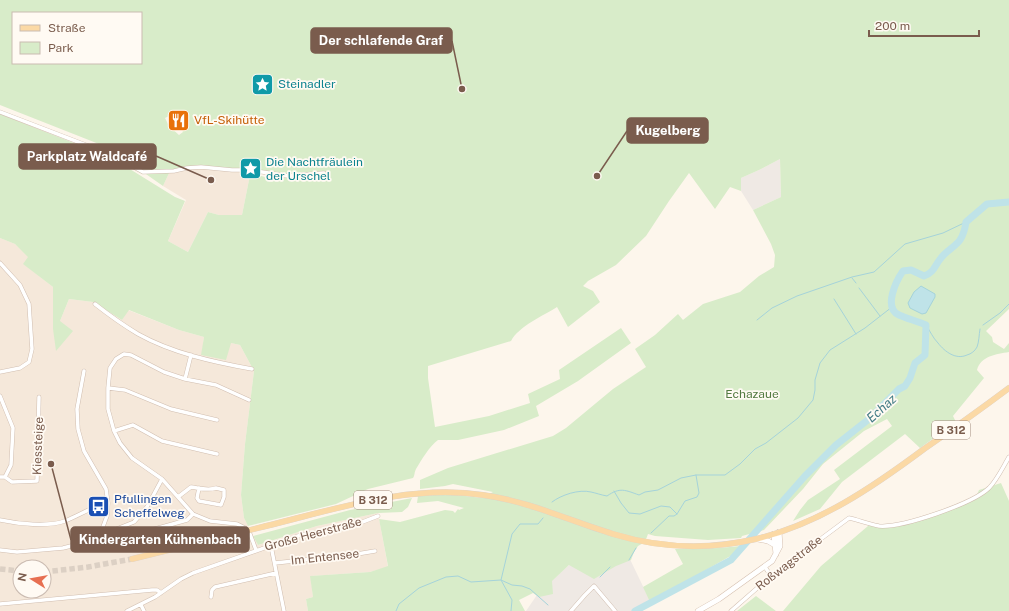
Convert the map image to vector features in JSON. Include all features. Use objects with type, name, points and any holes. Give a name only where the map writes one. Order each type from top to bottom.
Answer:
[{"type":"main road","name":"B 312","points":[[132,559],[358,504],[405,495],[439,492],[483,495],[513,501],[612,533],[650,542],[688,546],[726,544],[755,539],[802,524],[835,508],[893,472],[1009,388]]},
{"type":"main road","points":[[776,555],[775,545],[777,533]]},
{"type":"main road","points":[[698,611],[719,599],[772,561],[780,546],[777,533]]},
{"type":"main road","points":[[755,539],[768,541],[775,545]]},
{"type":"street","points":[[0,112],[112,155],[143,172],[160,172],[201,167],[252,170],[288,176],[324,173]]},
{"type":"street","points":[[0,263],[20,285],[29,304],[32,349],[29,362],[25,365],[20,368],[0,372]]},
{"type":"street","points":[[95,304],[123,325],[163,346],[190,355],[252,369]]},
{"type":"street","points":[[123,325],[125,320]]},
{"type":"street","points":[[249,400],[216,385],[185,379],[164,372],[131,355],[124,354],[116,359],[110,368],[108,409],[114,431],[120,443],[132,458],[162,479],[193,514],[210,521],[227,522],[242,526],[250,534],[256,550]]},
{"type":"street","points":[[185,379],[190,355]]},
{"type":"street","points":[[84,371],[77,409],[78,429],[84,451],[106,490],[108,503],[107,516],[100,532],[101,534]]},
{"type":"street","points":[[108,388],[126,390],[171,409],[217,420]]},
{"type":"street","points":[[0,396],[13,428],[11,465],[5,477]]},
{"type":"street","name":"Kiessteige","points":[[0,477],[5,477],[12,482],[38,481],[39,397]]},
{"type":"street","points":[[114,431],[133,425],[162,441],[217,454]]},
{"type":"street","name":"Roßwagstraße","points":[[731,611],[771,576],[849,518],[879,526],[902,524],[925,518],[972,499],[984,492],[994,481],[1009,457]]},
{"type":"street","points":[[0,550],[17,552],[63,548],[79,544],[134,522],[147,508],[162,479]]},
{"type":"street","points":[[178,497],[191,487],[199,488],[211,490],[216,488],[224,490],[224,497],[221,505],[198,501],[197,498],[199,488]]},
{"type":"street","points":[[0,520],[48,525],[64,521],[98,505],[108,503]]},
{"type":"street","points":[[137,534],[188,520],[193,514]]},
{"type":"street","name":"Große Heerstraße","points":[[127,611],[141,605],[190,574],[301,535],[347,528],[378,516]]},
{"type":"street","points":[[271,546],[284,611]]},
{"type":"street","name":"Im Entensee","points":[[275,563],[375,551]]},
{"type":"street","points":[[765,567],[771,576]]},
{"type":"street","name":"Im Entensee","points":[[210,597],[212,590],[215,587],[276,574]]},
{"type":"street","points":[[571,611],[594,586],[613,609]]},
{"type":"street","points":[[0,604],[152,590],[157,590],[161,593]]},
{"type":"street","points":[[141,605],[144,611]]},
{"type":"shaded area","points":[[780,159],[781,197],[753,210],[741,191],[741,178]]},
{"type":"shaded area","points":[[187,168],[251,170],[242,215],[219,215],[208,212],[188,252],[168,241],[186,200],[163,186],[170,171]]},
{"type":"shaded area","points":[[0,238],[15,244],[29,257],[24,264],[53,287],[53,329],[60,321],[69,299],[93,302],[122,320],[128,310],[179,330],[204,337],[202,355],[231,343],[240,345],[254,371],[245,444],[241,495],[244,518],[258,545],[317,526],[378,513],[388,567],[370,572],[311,576],[313,597],[306,599],[308,611],[0,611]]},
{"type":"shaded area","points":[[626,551],[652,605],[641,611],[526,611],[539,592],[577,558]]},
{"type":"green space","name":"Echazaue","points":[[0,0],[1009,0],[1009,309],[986,331],[992,337],[993,342],[1004,349],[1009,343],[1009,352],[990,356],[979,365],[977,370],[984,378],[953,416],[956,422],[920,448],[905,434],[842,482],[820,509],[793,521],[808,500],[840,479],[834,470],[892,426],[887,419],[864,431],[823,464],[803,489],[764,530],[742,536],[741,538],[708,540],[655,536],[648,534],[645,542],[638,546],[634,552],[631,560],[616,566],[594,579],[569,565],[552,581],[553,594],[539,597],[533,593],[519,600],[525,611],[308,611],[306,599],[313,597],[310,576],[370,572],[388,566],[379,519],[400,522],[445,510],[453,511],[455,513],[458,509],[464,508],[438,501],[417,503],[418,496],[448,494],[482,498],[493,492],[453,484],[420,489],[420,480],[448,468],[553,436],[566,428],[613,389],[646,367],[635,349],[655,335],[678,314],[683,320],[703,304],[740,292],[759,276],[774,267],[775,255],[771,244],[753,210],[781,197],[780,159],[741,178],[741,191],[730,187],[715,209],[689,173],[646,236],[616,265],[588,281],[583,286],[593,291],[600,302],[568,327],[557,307],[525,326],[511,341],[428,366],[428,378],[435,427],[489,416],[530,403],[528,394],[560,379],[559,370],[621,328],[631,343],[578,381],[536,406],[539,416],[504,430],[458,440],[438,440],[423,457],[413,478],[368,489],[336,504],[248,526],[244,518],[241,495],[245,444],[254,371],[240,345],[231,343],[226,360],[201,355],[204,337],[179,330],[129,310],[122,320],[93,302],[69,299],[60,321],[73,331],[56,351],[53,329],[53,287],[23,264],[28,257],[15,244],[0,238],[0,114],[112,158],[175,197],[185,201],[168,241],[188,252],[208,212],[219,215],[242,215],[251,170],[201,167],[170,171],[163,186],[143,172],[115,157],[117,153],[104,146],[0,105]],"holes":[[[171,115],[174,117],[176,125],[179,125],[183,132],[179,135],[169,126],[165,118]],[[252,170],[287,176],[287,178],[265,177],[254,174]]]},
{"type":"green space","points":[[1001,483],[1009,501],[1009,611],[783,611],[821,566],[868,526],[869,523],[890,525],[925,518],[976,497],[979,490]]},
{"type":"green space","points":[[412,498],[408,507],[402,512],[378,513],[317,526],[258,545],[253,536],[350,510]]},
{"type":"green space","points":[[741,546],[734,554],[650,602],[643,587],[683,564],[675,549]]},
{"type":"green space","points":[[756,596],[776,611],[737,611]]},
{"type":"water","points":[[921,286],[935,294],[935,297],[926,313],[922,314],[910,308],[908,303],[914,292]]},
{"type":"waterway","name":"Echaz","points":[[635,611],[731,560],[805,476],[836,445],[869,419],[899,389],[905,386],[910,378],[915,363],[925,355],[926,325],[894,312],[891,301],[892,294],[900,275],[903,271],[911,270],[924,276],[930,273],[943,256],[960,240],[966,222],[987,204],[1009,202]]},
{"type":"waterway","points":[[757,320],[772,308],[797,296],[852,277],[874,272],[905,244],[943,233],[966,222]]},
{"type":"waterway","points":[[852,278],[856,283]]},
{"type":"waterway","points":[[859,288],[880,316]]},
{"type":"waterway","points":[[834,299],[856,334]]},
{"type":"waterway","points":[[983,325],[1000,313],[1009,304]]},
{"type":"waterway","points":[[552,502],[565,495],[581,491],[607,496],[616,491],[623,490],[639,495],[645,492],[658,490],[681,478],[696,475],[725,475],[740,464],[755,449],[766,443],[798,418],[813,400],[815,380],[820,363],[830,350],[865,328],[892,307]]},
{"type":"waterway","points":[[926,325],[944,349],[955,356],[968,355],[975,350],[978,343],[980,329]]},
{"type":"waterway","points":[[651,533],[669,516],[674,516],[677,514],[685,501],[697,497],[699,493],[696,475]]},
{"type":"waterway","points":[[614,491],[629,513],[640,514],[661,506],[670,507],[677,514]]},
{"type":"waterway","points":[[543,518],[538,524],[520,524],[512,534],[501,580],[512,585],[530,589],[548,605]]},
{"type":"waterway","points":[[629,560],[636,548]]},
{"type":"waterway","points":[[600,577],[610,567]]},
{"type":"waterway","points":[[396,611],[399,604],[419,588],[446,577],[458,576],[471,582],[501,580],[512,600],[511,611]]},
{"type":"tunnel","points":[[52,571],[88,567],[132,559]]},
{"type":"tunnel","points":[[0,569],[12,570]]},
{"type":"place","name":"Steinadler","points":[[262,84]]},
{"type":"place","name":"Der schlafende Graf","points":[[462,89]]},
{"type":"place","name":"VfL-Skihütte","points":[[179,120]]},
{"type":"place","name":"Die Nachtfräulein der Urschel","points":[[250,169]]},
{"type":"place","name":"Kugelberg","points":[[597,176]]},
{"type":"place","name":"Parkplatz Waldcafé","points":[[211,180]]},
{"type":"place","name":"Kindergarten Kühnenbach","points":[[51,464]]},
{"type":"place","name":"Pfullingen Scheffelweg","points":[[99,506]]}]
